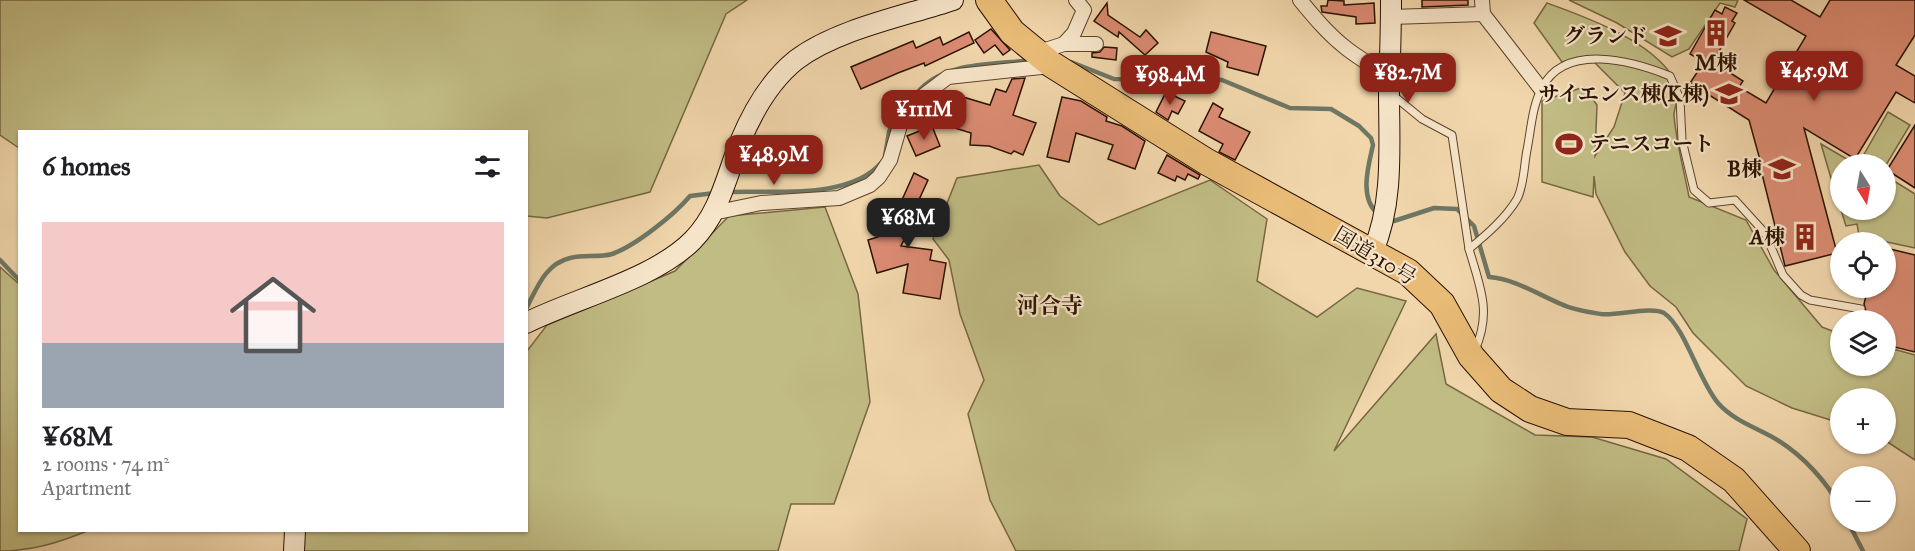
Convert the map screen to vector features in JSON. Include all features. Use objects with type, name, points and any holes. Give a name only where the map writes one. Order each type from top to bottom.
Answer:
[{"type":"highway","name":"国道310号","points":[[989,0],[1012,32],[1207,162],[1377,242],[1427,287],[1442,304],[1471,356],[1501,390],[1530,409],[1567,422],[1629,425],[1688,448],[1734,480],[1797,551]]},
{"type":"street","points":[[531,321],[660,265],[691,242],[716,208],[740,142],[759,105],[775,81],[797,60],[834,39],[953,0]]},
{"type":"street","points":[[1048,56],[1074,33],[1084,10],[1076,0]]},
{"type":"street","points":[[1300,0],[1317,21],[1346,48],[1380,71],[1389,92]]},
{"type":"street","points":[[1377,242],[1385,207],[1390,140],[1391,8],[1482,7],[1541,89]]},
{"type":"street","points":[[716,208],[839,198],[870,185],[879,177],[890,160],[901,122],[919,99],[948,77],[1096,44]]},
{"type":"street","points":[[294,551],[295,532]]},
{"type":"lane","points":[[1470,248],[1517,198],[1535,105],[1546,80],[1577,60],[1594,57],[1653,69],[1670,76],[1680,99],[1682,140],[1694,190],[1709,203],[1735,200],[1765,233],[1783,275],[1801,295],[1810,300],[1861,309]]},
{"type":"lane","points":[[1389,92],[1422,119],[1452,135],[1465,224],[1483,298],[1485,325],[1471,356]]},
{"type":"shaded area","points":[[0,0],[747,0],[726,14],[650,192],[547,218],[528,216],[528,130],[18,130],[18,147],[0,135]]},
{"type":"shaded area","name":"グランド","points":[[1569,0],[1738,0],[1735,7],[1720,3],[1689,49],[1672,57],[1617,23]]},
{"type":"shaded area","points":[[1547,3],[1622,35],[1658,59],[1670,73],[1678,89],[1674,112],[1675,125],[1689,197],[1746,220],[1774,270],[1822,327],[1830,330],[1830,376],[1896,376],[1896,350],[1915,355],[1915,460],[1896,448],[1896,388],[1830,388],[1830,420],[1792,408],[1746,386],[1693,333],[1676,307],[1650,286],[1625,252],[1596,194],[1594,176],[1593,197],[1542,182],[1542,101],[1584,87],[1597,105],[1595,156],[1614,127],[1625,93],[1588,56],[1562,62],[1534,23]]},
{"type":"shaded area","points":[[1888,112],[1910,125],[1893,154],[1864,154]]},
{"type":"shaded area","points":[[1821,144],[1838,154],[1830,154],[1830,175]]},
{"type":"shaded area","points":[[1039,165],[1060,196],[1099,225],[1210,180],[1267,219],[1257,281],[1317,317],[1357,288],[1406,301],[1334,451],[1436,334],[1446,384],[1535,435],[1592,437],[1666,459],[1747,519],[1739,551],[1016,551],[990,500],[968,414],[984,380],[960,314],[949,260],[933,239],[957,178]]},
{"type":"shaded area","points":[[1896,182],[1915,194],[1915,248],[1896,244],[1896,232],[1858,232],[1857,224],[1846,226],[1844,220],[1896,220]]},
{"type":"shaded area","points":[[825,207],[858,294],[870,402],[834,504],[791,504],[778,551],[302,551],[303,532],[528,532],[528,350],[547,325],[675,271],[729,216]]},
{"type":"shaded area","points":[[0,267],[18,283],[18,532],[84,532],[44,546],[0,551]]},
{"type":"building","points":[[1328,0],[1344,1],[1344,5],[1374,3],[1375,23],[1356,24],[1356,17],[1322,12],[1321,6],[1327,6]]},
{"type":"building","points":[[1422,0],[1468,0],[1468,5],[1422,7]]},
{"type":"building","points":[[1744,0],[1791,0],[1820,17],[1830,0],[1915,0],[1915,35],[1896,65],[1915,76],[1915,103],[1896,92],[1858,154],[1847,154],[1804,128],[1831,232],[1830,255],[1785,266],[1762,174],[1751,177],[1747,164],[1760,160],[1749,120],[1690,83],[1704,62],[1690,54],[1715,10],[1722,14],[1725,7],[1737,13],[1732,21],[1735,23],[1713,62],[1743,81],[1739,87],[1766,103],[1806,36]]},
{"type":"building","points":[[1107,3],[1108,15],[1140,37],[1146,30],[1158,43],[1145,55],[1119,32],[1118,37],[1094,21]]},
{"type":"building","points":[[991,29],[1010,50],[1003,55],[995,45],[984,53],[975,40]]},
{"type":"building","points":[[969,32],[974,43],[925,66],[924,63],[861,89],[851,67],[913,41],[916,48],[940,37],[943,45]]},
{"type":"building","points":[[1211,32],[1266,46],[1258,75],[1227,67],[1228,62],[1206,52]]},
{"type":"building","points":[[1104,47],[1117,48],[1116,60],[1092,57],[1092,53],[1100,52]]},
{"type":"building","points":[[1025,78],[1013,115],[1036,123],[1023,155],[1014,151],[1011,154],[989,146],[970,145],[971,133],[942,124],[946,111],[957,115],[963,97],[990,105],[996,89],[1006,92],[1012,79]]},
{"type":"building","points":[[1166,92],[1185,101],[1178,114],[1172,111],[1168,120],[1156,112]]},
{"type":"building","points":[[1062,97],[1081,101],[1107,117],[1106,121],[1122,126],[1145,141],[1135,169],[1108,159],[1113,145],[1076,133],[1069,162],[1047,157]]},
{"type":"building","points":[[1213,103],[1223,109],[1219,117],[1250,132],[1235,160],[1219,152],[1223,144],[1199,131]]},
{"type":"building","points":[[1915,125],[1915,188],[1896,176],[1896,156]]},
{"type":"building","points":[[932,126],[940,146],[916,156],[907,136]]},
{"type":"building","points":[[1167,155],[1200,175],[1198,179],[1188,174],[1185,180],[1177,176],[1175,181],[1158,173]]},
{"type":"building","points":[[914,173],[928,180],[907,226],[910,228],[901,246],[932,250],[930,260],[946,263],[940,299],[903,293],[908,264],[877,273],[868,240],[878,237],[887,217],[893,220]]},
{"type":"building","points":[[1896,250],[1915,255],[1915,352],[1896,347],[1896,310],[1866,310],[1866,298],[1896,298]]},
{"type":"waterway","points":[[917,93],[940,75],[955,70],[985,64],[1032,60]]},
{"type":"waterway","points":[[1071,62],[1114,79],[1222,80],[1290,108],[1331,109],[1359,126],[1371,138],[1373,145],[1367,172],[1367,191],[1368,200],[1378,214]]},
{"type":"waterway","points":[[885,156],[889,132],[896,118]]},
{"type":"waterway","points":[[729,192],[788,192],[831,188],[867,175],[881,163]]},
{"type":"waterway","points":[[528,305],[548,271],[561,261],[575,257],[612,254],[654,229],[690,196],[715,193]]},
{"type":"waterway","points":[[1388,219],[1394,221],[1434,208],[1457,209],[1474,226],[1489,277],[1517,284],[1566,306],[1581,310],[1601,314],[1651,310],[1664,313],[1679,330],[1704,382],[1718,403],[1732,415],[1779,441],[1806,462],[1830,491]]},
{"type":"waterway","points":[[0,260],[18,279]]},
{"type":"waterway","points":[[1853,532],[1863,551]]},
{"type":"place","name":"M棟","points":[[1716,33]]},
{"type":"place","name":"グランド","points":[[1668,36]]},
{"type":"place","name":"サイエンス棟(K棟)","points":[[1729,94]]},
{"type":"place","name":"テニスコート","points":[[1569,144]]},
{"type":"place","name":"B棟","points":[[1782,169]]},
{"type":"place","name":"A棟","points":[[1805,237]]},
{"type":"district","name":"河合寺","points":[[1050,305]]}]
